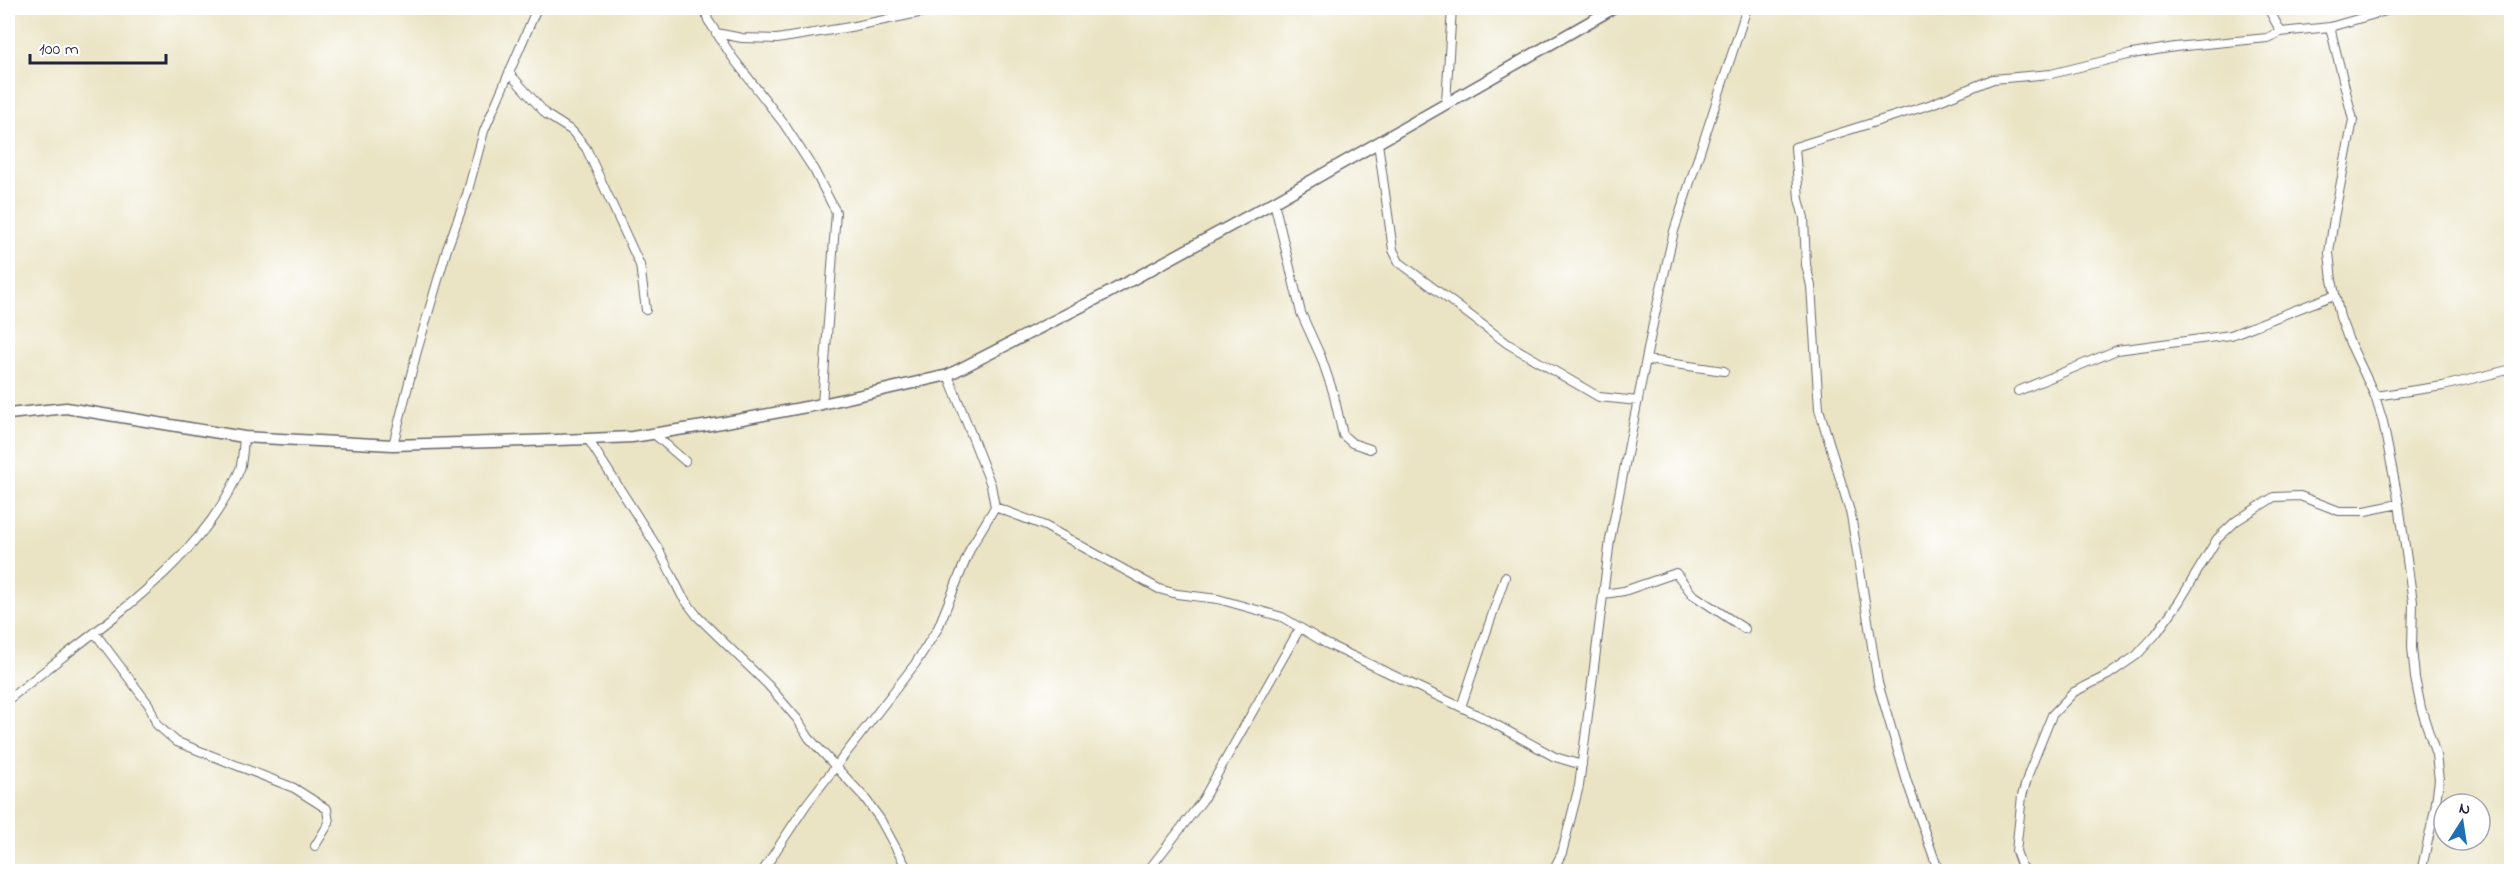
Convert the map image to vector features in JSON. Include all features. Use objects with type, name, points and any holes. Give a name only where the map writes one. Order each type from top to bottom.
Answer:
[{"type":"street","points":[[393,445],[417,351],[447,249],[467,194],[484,131],[537,8]]},
{"type":"street","points":[[705,8],[708,20],[716,33],[784,124],[814,170],[836,212],[822,404]]},
{"type":"street","points":[[716,33],[742,38],[777,39],[873,23],[943,8]]},
{"type":"street","points":[[1446,102],[1452,8]]},
{"type":"street","points":[[8,414],[66,408],[244,437],[393,445],[588,439],[654,434],[822,404],[948,375],[1106,294],[1274,202],[1614,8]]},
{"type":"street","points":[[1552,872],[1562,853],[1582,765],[1610,540],[1674,231],[1747,8]]},
{"type":"street","points":[[2268,8],[2281,32]]},
{"type":"street","points":[[1939,872],[1907,782],[1878,683],[1851,515],[1819,409],[1811,286],[1806,265],[1804,218],[1799,199],[1795,147],[1929,105],[1993,79],[2051,74],[2132,54],[2175,47],[2267,38],[2281,32],[2313,31],[2396,8]]},
{"type":"street","points":[[2330,27],[2354,120],[2346,149],[2329,253],[2334,295],[2349,341],[2375,396],[2383,422],[2413,602],[2412,647],[2415,678],[2421,708],[2436,754],[2439,780],[2421,872]]},
{"type":"street","points":[[510,74],[547,115],[572,130],[586,148],[640,265],[646,310]]},
{"type":"street","points":[[1378,143],[1394,250],[1399,262],[1508,344],[1599,397],[1638,401]]},
{"type":"street","points":[[1274,202],[1301,313],[1321,357],[1333,392],[1343,435],[1352,443],[1370,449]]},
{"type":"street","points":[[2018,392],[2117,350],[2231,335],[2334,295]]},
{"type":"street","points":[[1647,360],[1724,371]]},
{"type":"street","points":[[2375,396],[2443,386],[2511,369]]},
{"type":"street","points":[[762,872],[806,805],[915,664],[938,628],[971,547],[995,507],[992,485],[948,375]]},
{"type":"street","points":[[654,434],[685,461]]},
{"type":"street","points":[[8,700],[47,667],[123,611],[198,537],[223,504],[241,466],[244,437]]},
{"type":"street","points":[[588,439],[659,550],[682,596],[698,617],[768,685],[798,720],[809,738],[864,797],[880,819],[909,872]]},
{"type":"street","points":[[2027,872],[2020,865],[2016,851],[2022,796],[2052,715],[2074,692],[2108,675],[2137,655],[2179,602],[2217,538],[2244,516],[2274,497],[2300,496],[2339,511],[2365,511],[2398,504]]},
{"type":"street","points":[[995,507],[1045,526],[1159,589],[1177,594],[1218,599],[1282,616],[1327,644],[1461,707],[1555,757],[1582,765]]},
{"type":"street","points":[[1604,594],[1624,591],[1676,573],[1692,594],[1744,630]]},
{"type":"street","points":[[1461,707],[1505,577]]},
{"type":"street","points":[[1147,872],[1202,801],[1300,628]]},
{"type":"street","points":[[95,633],[149,705],[157,725],[177,742],[294,788],[327,809],[329,823],[315,846]]}]
